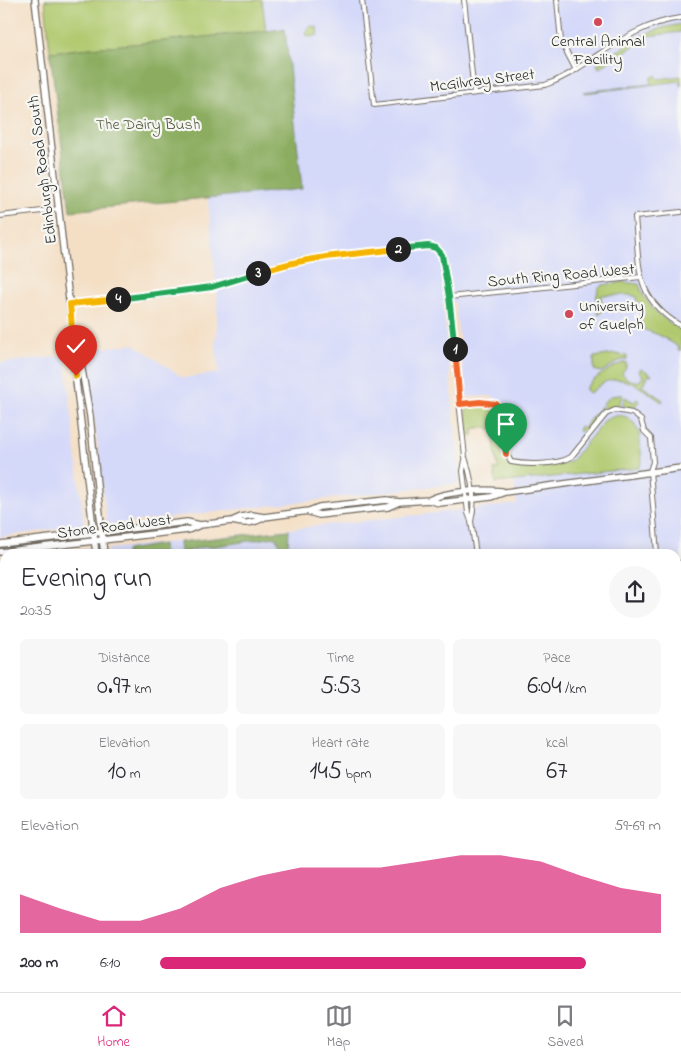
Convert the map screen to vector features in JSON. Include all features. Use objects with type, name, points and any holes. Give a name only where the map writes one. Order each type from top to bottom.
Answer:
[{"type":"main road","name":"Edinburgh Road South","points":[[35,0],[70,304],[72,346],[95,549]]},
{"type":"main road","name":"Edinburgh Road South","points":[[73,336],[77,341],[90,416],[104,549]]},
{"type":"main road","name":"Stone Road West","points":[[0,544],[188,522],[200,524],[232,521],[242,524],[253,523],[264,517],[309,512],[319,507],[352,503],[387,500],[399,502],[429,500],[438,503],[469,496],[491,497],[505,492],[681,468]]},
{"type":"main road","name":"Stone Road West","points":[[26,549],[188,530],[200,524]]},
{"type":"main road","points":[[11,549],[17,542]]},
{"type":"street","name":"McGilvray Street","points":[[362,0],[374,104],[545,85],[560,80],[642,28],[667,20],[681,18]]},
{"type":"street","points":[[464,0],[474,93]]},
{"type":"street","points":[[557,0],[561,41],[576,70]]},
{"type":"street","points":[[0,216],[59,209]]},
{"type":"street","points":[[641,277],[635,217],[681,212]]},
{"type":"street","points":[[70,304],[206,288],[305,259],[423,246],[436,248],[442,255],[449,297],[465,457],[469,471],[468,513],[475,549]]},
{"type":"street","name":"South Ring Road West","points":[[449,297],[641,277],[645,291],[653,305],[681,326]]},
{"type":"street","points":[[460,404],[480,402],[496,404],[501,410],[506,454],[512,462],[522,464],[564,461],[571,457],[606,414],[615,410],[632,413],[641,420],[644,431],[651,438],[653,462],[650,472],[657,549]]},
{"type":"shaded area","name":"University of Guelph","points":[[45,0],[681,0],[681,549],[108,549],[517,504],[504,406],[492,396],[466,397],[455,302],[443,303],[460,483],[107,525],[86,350],[134,344],[183,378],[219,373],[215,337],[217,336],[217,294],[208,198],[70,211]]},
{"type":"shaded area","points":[[65,356],[84,525],[0,537],[0,363]]},
{"type":"green space","points":[[45,0],[262,0],[266,31],[50,52]]},
{"type":"green space","points":[[681,24],[681,32],[649,36],[644,39],[642,35],[662,28]]},
{"type":"green space","points":[[311,26],[317,27],[318,35],[311,37],[306,35],[307,29]]},
{"type":"green space","name":"The Dairy Bush","points":[[285,29],[302,189],[70,211],[50,52]]},
{"type":"green space","points":[[641,36],[643,40],[599,68],[597,64]]},
{"type":"green space","points":[[656,75],[658,79],[681,76],[681,86],[680,81],[584,93],[651,84],[651,78]]},
{"type":"green space","points":[[622,282],[639,284],[645,298],[655,311],[681,329],[681,350],[678,351],[679,347],[659,335],[640,328],[638,329],[642,306],[636,300],[637,297],[631,295],[601,295],[602,311],[598,314],[596,302],[598,288],[603,285]]},
{"type":"green space","points":[[615,354],[627,356],[627,359],[619,361],[601,372],[594,370],[594,357]]},
{"type":"green space","points":[[626,362],[623,375],[630,380],[640,381],[643,376],[639,371],[641,368],[652,375],[649,375],[642,386],[663,400],[662,402],[628,381],[613,380],[605,382],[589,393],[586,390],[586,387],[599,376]]},
{"type":"green space","points":[[623,395],[618,406],[607,409],[602,404],[611,396]]},
{"type":"green space","points":[[625,397],[634,402],[637,399],[639,401],[634,408],[622,406]]},
{"type":"green space","points":[[470,406],[493,406],[498,410],[503,457],[513,467],[519,469],[534,468],[571,461],[606,419],[619,415],[627,417],[634,423],[639,432],[642,462],[639,468],[496,483],[494,469],[498,469],[492,429],[483,427],[473,429],[473,436],[469,437],[466,410]]},
{"type":"green space","points":[[601,406],[605,410],[585,430],[578,431],[580,426],[583,428]]},
{"type":"green space","points":[[289,530],[288,548],[283,549],[275,537],[196,549],[180,549],[179,542]]},
{"type":"green space","points":[[163,544],[164,549],[133,549]]},
{"type":"place","name":"Central Animal Facility","points":[[598,22]]},
{"type":"place","name":"University of Guelph","points":[[569,314]]},
{"type":"route","points":[[76,376],[70,304],[167,294],[212,287],[283,264],[305,259],[432,246],[440,251],[444,260],[460,404],[489,402],[496,404],[501,410],[506,454]]}]
